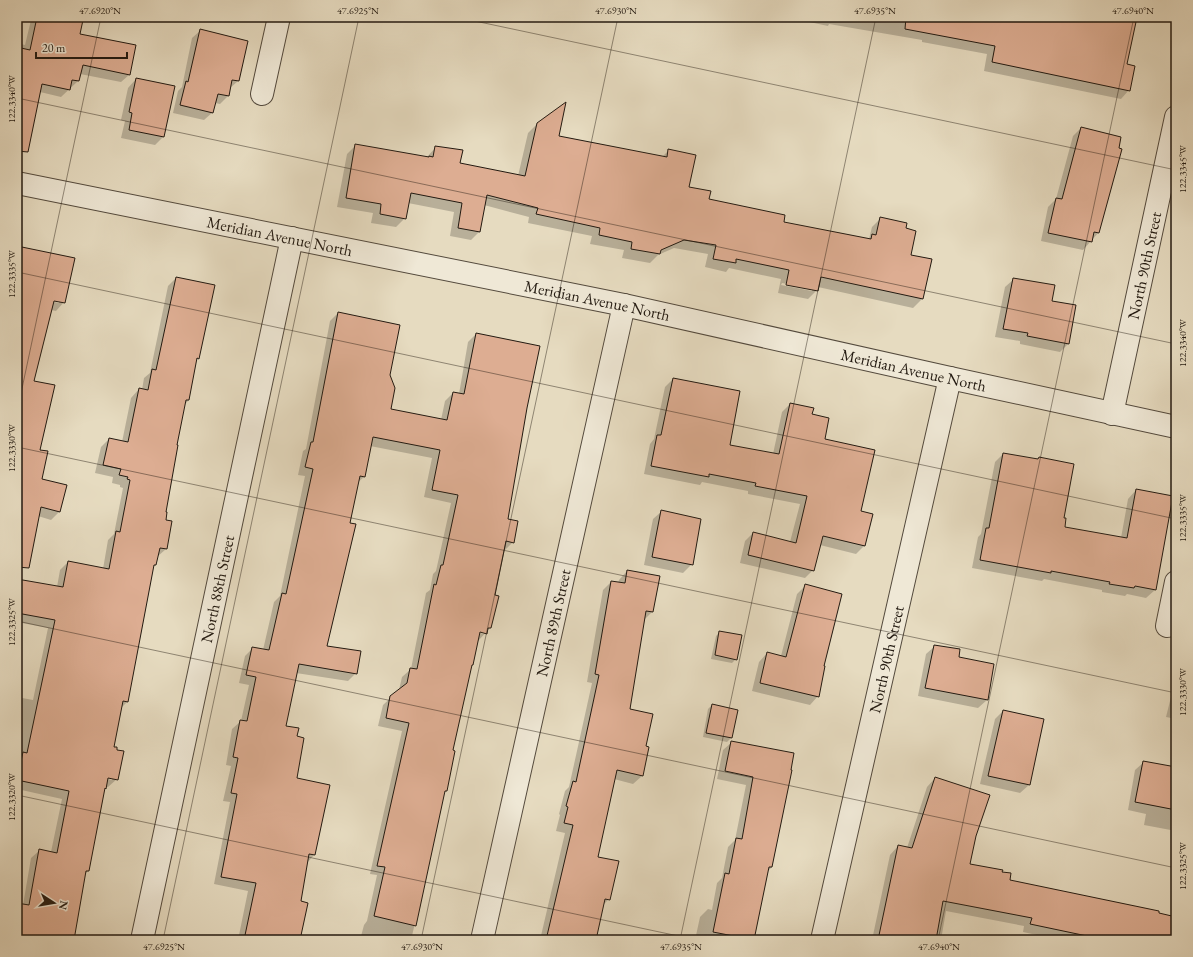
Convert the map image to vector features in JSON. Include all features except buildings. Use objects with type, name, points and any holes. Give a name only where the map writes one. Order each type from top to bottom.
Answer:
[{"type":"street","points":[[262,94],[279,17]]},
{"type":"street","name":"North 90th Street","points":[[1112,414],[1176,117]]},
{"type":"street","name":"Meridian Avenue North","points":[[17,183],[624,305],[1176,427]]},
{"type":"street","name":"North 88th Street","points":[[142,940],[292,238]]},
{"type":"street","name":"North 89th Street","points":[[482,940],[624,305]]},
{"type":"street","name":"North 90th Street","points":[[822,940],[950,378]]},
{"type":"street","points":[[1167,626],[1176,582]]}]
